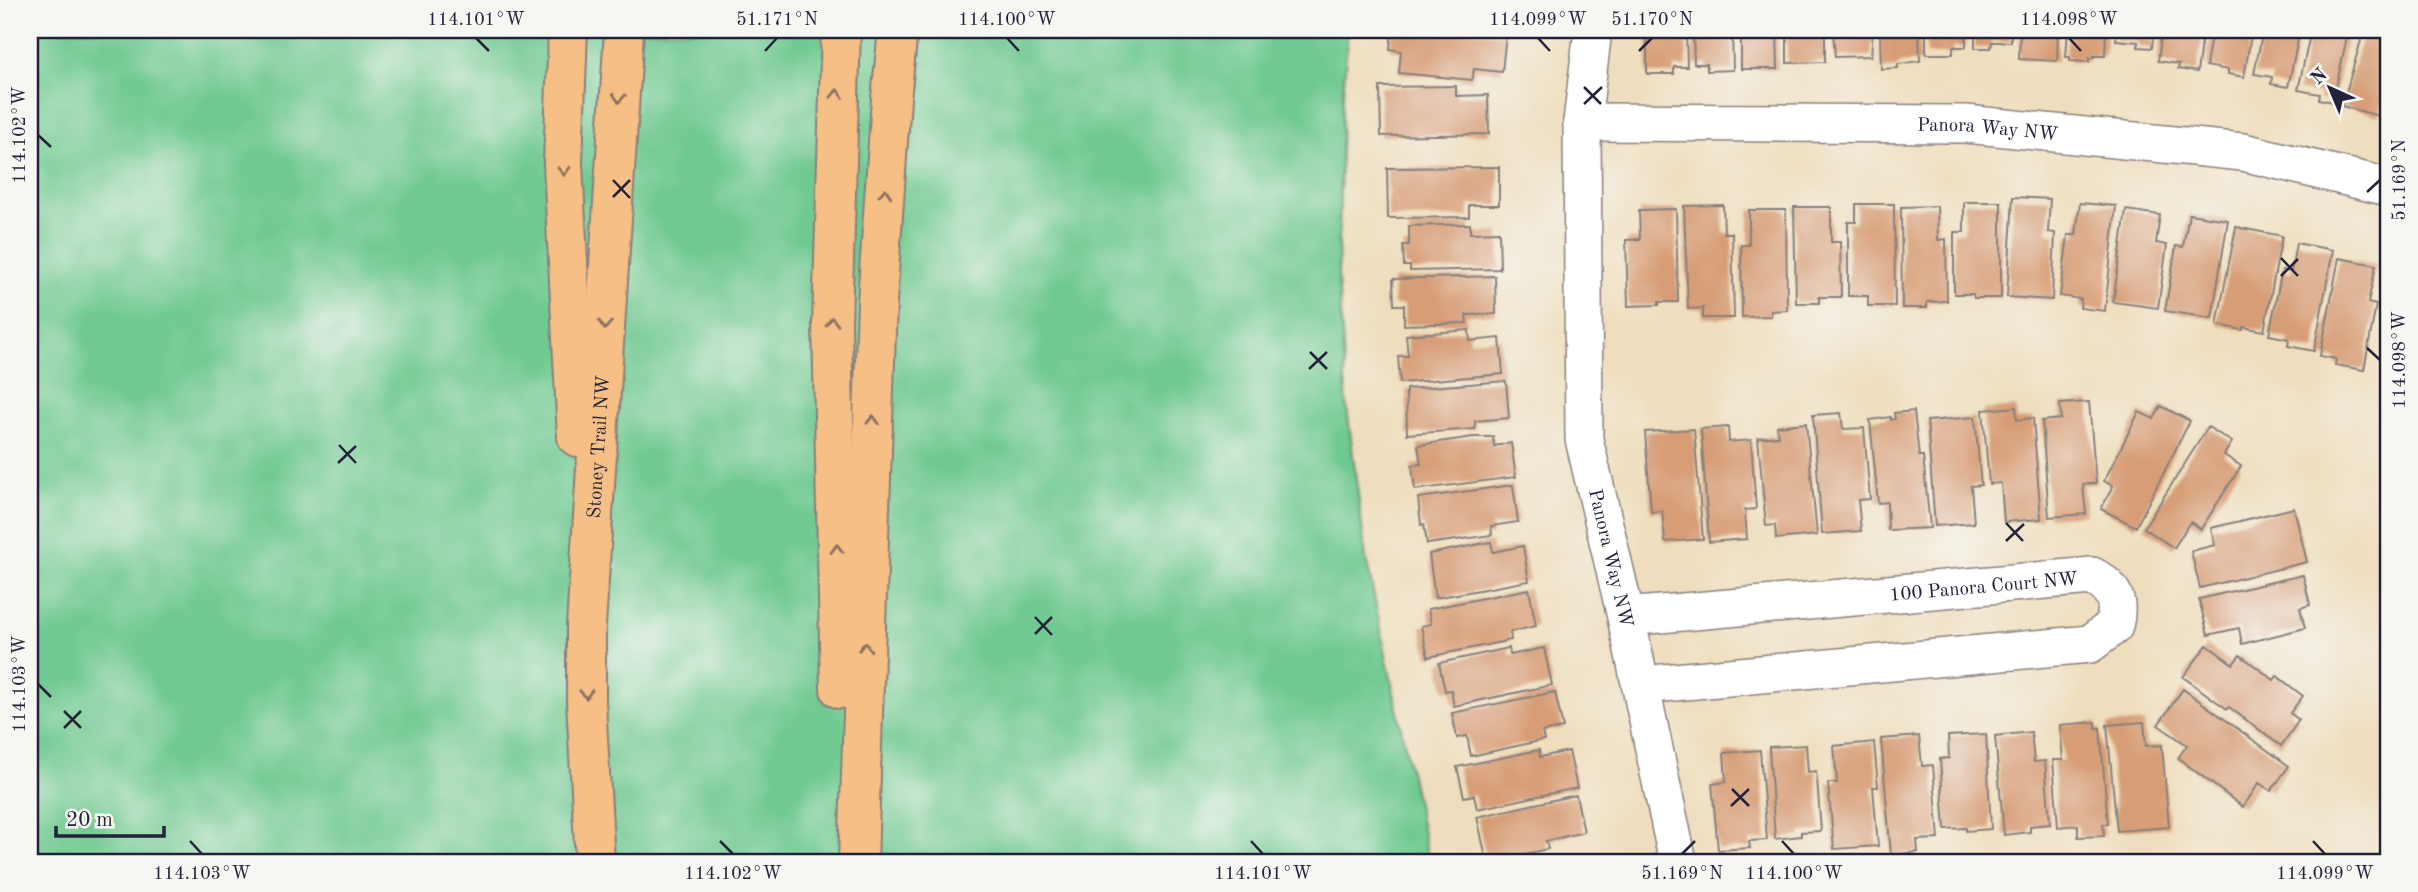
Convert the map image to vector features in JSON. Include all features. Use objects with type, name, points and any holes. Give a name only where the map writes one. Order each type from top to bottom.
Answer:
[{"type":"highway","points":[[568,30],[563,163],[586,626]]},
{"type":"highway","name":"Stoney Trail NW","points":[[595,862],[586,701],[586,626],[624,30]]},
{"type":"highway","points":[[841,30],[832,324],[843,862]]},
{"type":"highway","points":[[858,862],[877,302],[898,30]]},
{"type":"street","name":"Panora Way NW","points":[[1593,30],[1582,122],[1584,439],[1626,617],[1678,862]]},
{"type":"street","name":"Panora Way NW","points":[[1582,122],[1966,124],[2243,152],[2388,187]]},
{"type":"street","name":"100 Panora Court NW","points":[[1626,617],[2092,576],[2106,584],[2116,597],[2118,611],[2114,626],[2090,644],[1641,685]]},
{"type":"green space","points":[[30,30],[1348,30],[1342,109],[1338,277],[1347,407],[1366,558],[1429,862],[30,862]]},
{"type":"building","points":[[1392,30],[1461,30],[1506,34],[1502,72],[1474,69],[1472,80],[1399,73],[1401,51],[1390,49]]},
{"type":"building","points":[[1647,30],[1686,30],[1687,67],[1674,67],[1674,74],[1647,74]]},
{"type":"building","points":[[1693,30],[1732,30],[1733,70],[1707,71],[1707,64],[1694,64]]},
{"type":"building","points":[[1741,30],[1777,30],[1778,69],[1741,69]]},
{"type":"building","points":[[1787,30],[1825,30],[1825,62],[1787,63]]},
{"type":"building","points":[[1833,30],[1873,30],[1871,56],[1835,57]]},
{"type":"building","points":[[1880,30],[1919,30],[1920,61],[1898,64],[1898,68],[1881,69]]},
{"type":"building","points":[[1926,30],[1966,30],[1966,47],[1953,47],[1953,54],[1926,54]]},
{"type":"building","points":[[1975,30],[2011,30],[2011,42],[1992,42],[1991,48],[1975,48]]},
{"type":"building","points":[[2020,30],[2058,30],[2057,61],[2019,59]]},
{"type":"building","points":[[2068,30],[2106,30],[2105,56],[2094,56],[2089,58],[2089,62],[2070,61],[2070,57],[2066,57]]},
{"type":"building","points":[[2117,30],[2154,30],[2152,48],[2138,47],[2138,42],[2116,40]]},
{"type":"building","points":[[2162,30],[2203,30],[2197,72],[2178,69],[2179,64],[2158,61]]},
{"type":"building","points":[[2212,30],[2252,30],[2244,77],[2228,74],[2228,70],[2206,66]]},
{"type":"building","points":[[2263,30],[2300,30],[2288,87],[2271,84],[2272,77],[2254,74]]},
{"type":"building","points":[[2311,30],[2348,32],[2333,102],[2319,99],[2320,94],[2298,90]]},
{"type":"building","points":[[2364,30],[2386,30],[2385,33],[2388,34],[2388,85],[2379,116],[2342,106]]},
{"type":"building","points":[[1456,86],[1456,96],[1488,95],[1489,134],[1381,136],[1380,87]]},
{"type":"building","points":[[1499,167],[1499,205],[1469,205],[1469,217],[1388,218],[1387,168]]},
{"type":"building","points":[[2013,197],[2050,199],[2048,232],[2055,233],[2052,300],[2007,297]]},
{"type":"building","points":[[1964,202],[2001,202],[2001,298],[1974,298],[1973,294],[1954,294],[1954,232],[1964,232]]},
{"type":"building","points":[[2080,203],[2116,206],[2105,311],[2080,308],[2081,299],[2060,296],[2068,235],[2076,235]]},
{"type":"building","points":[[1856,204],[1894,204],[1895,306],[1868,306],[1868,296],[1848,296],[1848,222],[1856,222]]},
{"type":"building","points":[[1723,205],[1724,233],[1732,233],[1734,318],[1703,318],[1703,308],[1688,309],[1684,206]]},
{"type":"building","points":[[1937,206],[1938,240],[1946,239],[1947,301],[1927,302],[1927,308],[1902,308],[1901,207]]},
{"type":"building","points":[[1794,207],[1831,207],[1831,242],[1840,242],[1841,297],[1819,297],[1819,303],[1796,303]]},
{"type":"building","points":[[1676,209],[1678,302],[1628,306],[1626,240],[1640,239],[1639,210]]},
{"type":"building","points":[[1749,210],[1786,210],[1787,310],[1771,311],[1771,316],[1742,317],[1741,245],[1749,245]]},
{"type":"building","points":[[2126,210],[2160,215],[2156,243],[2167,245],[2158,308],[2113,302]]},
{"type":"building","points":[[2189,214],[2228,220],[2212,318],[2165,311],[2176,246],[2183,247]]},
{"type":"building","points":[[1470,224],[1470,233],[1499,232],[1500,269],[1410,271],[1410,266],[1404,266],[1403,245],[1409,245],[1409,226]]},
{"type":"building","points":[[2236,227],[2282,236],[2264,331],[2217,325]]},
{"type":"building","points":[[2296,243],[2333,250],[2314,351],[2288,346],[2289,339],[2269,335],[2282,270],[2291,272]]},
{"type":"building","points":[[2339,258],[2376,265],[2368,303],[2376,305],[2364,370],[2335,365],[2336,359],[2320,356]]},
{"type":"building","points":[[1495,276],[1496,314],[1466,315],[1467,323],[1404,325],[1404,305],[1394,305],[1393,279]]},
{"type":"building","points":[[1469,330],[1470,341],[1500,338],[1503,374],[1400,383],[1398,356],[1408,356],[1406,335]]},
{"type":"building","points":[[1506,381],[1509,418],[1475,421],[1475,429],[1407,434],[1406,389]]},
{"type":"building","points":[[2089,402],[2096,483],[2083,485],[2086,514],[2049,517],[2042,421],[2061,419],[2060,404]]},
{"type":"building","points":[[2161,406],[2190,421],[2136,527],[2101,509],[2113,486],[2104,481],[2139,412],[2154,419]]},
{"type":"building","points":[[2016,407],[2017,420],[2033,418],[2041,519],[2004,522],[2001,483],[1989,484],[1983,410]]},
{"type":"building","points":[[1914,411],[1919,456],[1923,456],[1930,528],[1888,530],[1887,502],[1878,503],[1870,420],[1890,417],[1891,420],[1895,419],[1894,413]]},
{"type":"building","points":[[1841,413],[1843,429],[1864,428],[1870,499],[1858,500],[1861,531],[1822,534],[1813,415]]},
{"type":"building","points":[[1975,417],[1981,485],[1971,486],[1974,523],[1935,526],[1927,421]]},
{"type":"building","points":[[1806,423],[1817,535],[1776,539],[1775,525],[1766,526],[1758,438],[1778,436],[1777,426]]},
{"type":"building","points":[[1728,427],[1729,442],[1751,440],[1756,509],[1745,510],[1747,539],[1709,542],[1701,429]]},
{"type":"building","points":[[2208,427],[2232,442],[2224,455],[2241,466],[2201,529],[2190,522],[2174,548],[2144,528]]},
{"type":"building","points":[[1694,429],[1703,539],[1665,542],[1662,511],[1651,512],[1645,432]]},
{"type":"building","points":[[1473,437],[1493,437],[1494,446],[1511,443],[1516,477],[1415,490],[1412,465],[1421,464],[1418,445]]},
{"type":"building","points":[[1513,485],[1518,522],[1491,526],[1492,535],[1427,544],[1424,524],[1421,525],[1418,498]]},
{"type":"building","points":[[2294,508],[2307,562],[2200,588],[2191,551],[2215,545],[2211,528]]},
{"type":"building","points":[[1491,542],[1493,552],[1523,546],[1529,581],[1435,598],[1429,554]]},
{"type":"building","points":[[2303,575],[2310,605],[2300,608],[2305,628],[2242,644],[2239,628],[2208,635],[2199,599]]},
{"type":"building","points":[[1529,589],[1536,626],[1510,632],[1511,640],[1428,657],[1421,626],[1431,624],[1428,609]]},
{"type":"building","points":[[2207,645],[2233,664],[2240,655],[2274,680],[2277,676],[2303,696],[2290,713],[2299,720],[2281,746],[2183,677]]},
{"type":"building","points":[[1509,648],[1510,655],[1544,648],[1552,685],[1454,706],[1451,690],[1445,691],[1439,663]]},
{"type":"building","points":[[2183,689],[2289,766],[2271,791],[2259,783],[2243,807],[2178,758],[2187,745],[2158,725]]},
{"type":"building","points":[[1555,692],[1563,728],[1542,732],[1544,740],[1471,756],[1467,736],[1457,738],[1452,713]]},
{"type":"building","points":[[2096,722],[2096,728],[2100,728],[2108,824],[2103,824],[2104,836],[2078,837],[2078,825],[2058,827],[2053,760],[2063,760],[2060,725]]},
{"type":"building","points":[[2144,722],[2146,746],[2162,745],[2169,827],[2117,831],[2107,725]]},
{"type":"building","points":[[2031,732],[2034,762],[2045,761],[2050,824],[2030,826],[2030,832],[2004,835],[1995,736]]},
{"type":"building","points":[[1986,734],[1991,829],[1945,829],[1940,759],[1949,758],[1948,736]]},
{"type":"building","points":[[1919,736],[1922,766],[1933,765],[1939,839],[1917,840],[1918,852],[1891,855],[1881,739]]},
{"type":"building","points":[[1874,742],[1878,787],[1873,787],[1878,846],[1834,849],[1828,783],[1837,783],[1834,746]]},
{"type":"building","points":[[1806,745],[1808,772],[1816,771],[1821,831],[1801,832],[1801,836],[1775,839],[1769,747]]},
{"type":"building","points":[[1539,750],[1540,757],[1569,751],[1577,788],[1477,809],[1474,795],[1464,797],[1457,767]]},
{"type":"building","points":[[1760,750],[1767,840],[1749,841],[1750,848],[1718,850],[1712,784],[1726,782],[1724,753]]},
{"type":"building","points":[[1576,795],[1584,832],[1546,841],[1548,849],[1487,862],[1477,817]]}]
